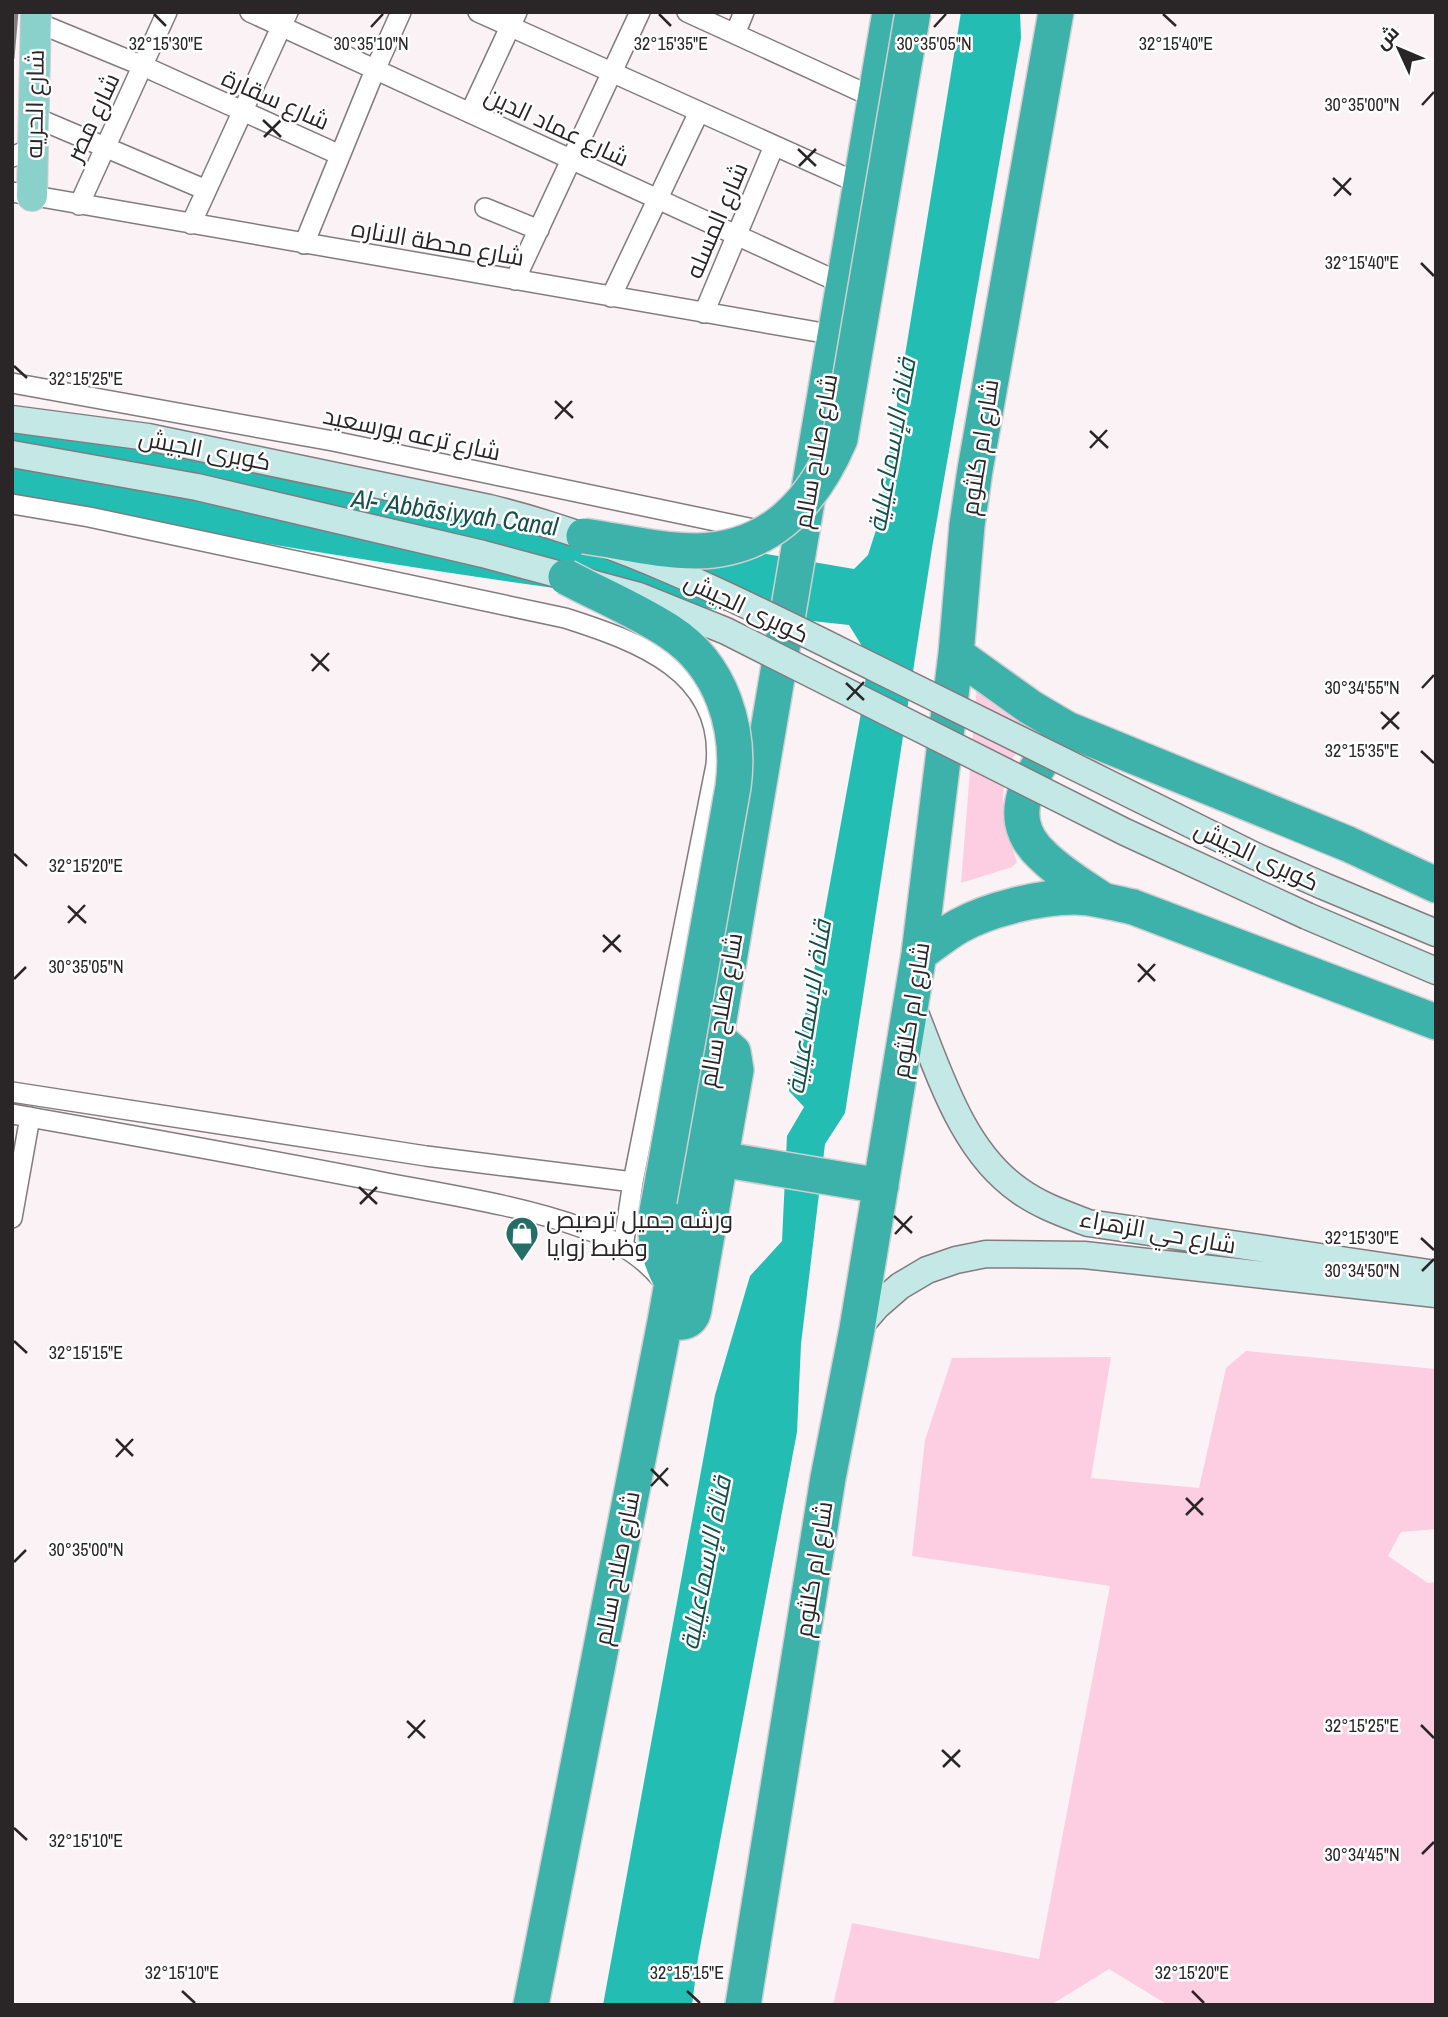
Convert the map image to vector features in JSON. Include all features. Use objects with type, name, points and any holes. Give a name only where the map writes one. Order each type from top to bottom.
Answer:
[{"type":"highway","name":"شارع صلاح سالم","points":[[531,2005],[669,1298],[788,619],[890,12]]},
{"type":"highway","points":[[584,536],[676,550],[718,549],[749,540],[777,525],[808,497],[821,480],[840,439],[914,12]]},
{"type":"highway","name":"شارع ام كلثوم","points":[[743,2005],[828,1478],[857,1329],[864,1183],[911,1003],[919,954],[956,654],[967,525],[976,458],[1056,12]]},
{"type":"highway","points":[[566,577],[671,632],[690,648],[714,680],[733,725],[736,756],[733,787],[646,1192],[655,1223],[656,1243],[669,1298],[685,1322],[693,1315],[732,1161],[736,1064],[733,1052],[716,1037]]},
{"type":"highway","points":[[956,654],[1030,707],[1067,729],[1348,844],[1436,885]]},
{"type":"highway","points":[[1067,729],[1046,752],[1026,788],[1022,810],[1025,829],[1032,845],[1041,855],[1103,900]]},
{"type":"highway","points":[[919,954],[960,926],[1004,909],[1050,899],[1075,897],[1103,900],[1146,912],[1436,1022]]},
{"type":"highway","points":[[732,1161],[864,1183]]},
{"type":"main road","name":"شارع الحريه","points":[[18,197],[23,152],[34,117],[36,17]]},
{"type":"main road","name":"كوبرى الجيش","points":[[12,419],[106,430],[199,447],[533,519],[584,536],[735,598],[1243,850],[1436,933]]},
{"type":"main road","name":"كوبرى الجيش","points":[[12,454],[197,486],[483,554],[639,596],[726,631],[1125,832],[1307,916],[1436,971]]},
{"type":"main road","name":"شارع حي الزهراء","points":[[911,1003],[968,1135],[982,1156],[1000,1175],[1042,1205],[1088,1223],[1436,1274]]},
{"type":"main road","points":[[1083,1255],[1088,1223]]},
{"type":"main road","name":"شارع حي الزهراء","points":[[857,1329],[877,1306],[900,1286],[927,1270],[956,1259],[986,1254],[1083,1255],[1436,1294]]},
{"type":"street","name":"شارع مصر","points":[[79,205],[167,12]]},
{"type":"street","name":"شارع عماد الدين","points":[[250,12],[285,20],[375,70],[843,284]]},
{"type":"street","points":[[304,244],[401,12]]},
{"type":"street","points":[[478,12],[513,20],[611,72],[860,184]]},
{"type":"street","points":[[515,280],[640,12]]},
{"type":"street","points":[[687,12],[875,98]]},
{"type":"street","points":[[735,34],[744,12]]},
{"type":"street","name":"شارع سقارة","points":[[36,17],[340,155]]},
{"type":"street","points":[[191,224],[285,20]]},
{"type":"street","points":[[470,113],[513,20]]},
{"type":"street","points":[[611,297],[699,112]]},
{"type":"street","points":[[34,117],[206,190]]},
{"type":"street","name":"شارع المسله","points":[[704,313],[774,146]]},
{"type":"street","name":"شارع محطة الاناره","points":[[18,197],[79,205],[835,335]]},
{"type":"street","points":[[485,208],[539,230]]},
{"type":"street","name":"شارع ترعه بورسعيد","points":[[12,383],[332,441],[800,539]]},
{"type":"street","points":[[12,504],[89,517],[565,618],[646,649],[670,663],[687,680],[705,703],[716,734],[716,765],[646,1192],[623,1247]]},
{"type":"street","points":[[716,734],[735,732],[752,724],[765,710],[774,693]]},
{"type":"street","points":[[12,1092],[646,1192]]},
{"type":"street","points":[[115,1132],[119,1109]]},
{"type":"street","points":[[12,1218],[21,1115],[423,1190],[557,1220],[590,1231],[623,1247],[653,1268],[669,1298]]},
{"type":"street","points":[[423,1190],[426,1156]]},
{"type":"shaded area","points":[[977,684],[1031,727],[1008,771],[1003,797],[1005,822],[1017,862],[1012,867],[961,883]]},
{"type":"shaded area","points":[[1246,1351],[1436,1369],[1436,1529],[1401,1532],[1388,1556],[1428,1583],[1436,1582],[1436,2005],[1168,2005],[1109,1969],[1051,2005],[833,2005],[852,1923],[1039,1959],[1110,1586],[912,1556],[925,1440],[952,1358],[1111,1357],[1091,1478],[1199,1488],[1226,1368]]},
{"type":"water","points":[[961,12],[1020,12],[1021,38],[932,548],[845,1113],[825,1144],[801,1344],[797,1432],[698,1958],[692,2005],[603,2005],[715,1395],[750,1276],[782,1241],[787,1136],[804,1107],[789,1091],[814,971],[863,702],[868,656],[849,625],[639,600],[430,570],[12,499],[12,431],[78,437],[854,569],[868,555],[877,527]]},
{"type":"railway","points":[[12,58],[16,12]]},
{"type":"place","name":"ورشه جميل ترصيص وظبط زوايا","points":[[522,1263]]},
{"type":"water label","name":"قناة الإسماعيلية","points":[[891,445]]},
{"type":"water label","name":"Al-ʿAbbāsiyyah Canal","points":[[455,512]]},
{"type":"water label","name":"قناة الإسماعيلية","points":[[808,1007]]},
{"type":"water label","name":"قناة الإسماعيلية","points":[[705,1563]]}]
